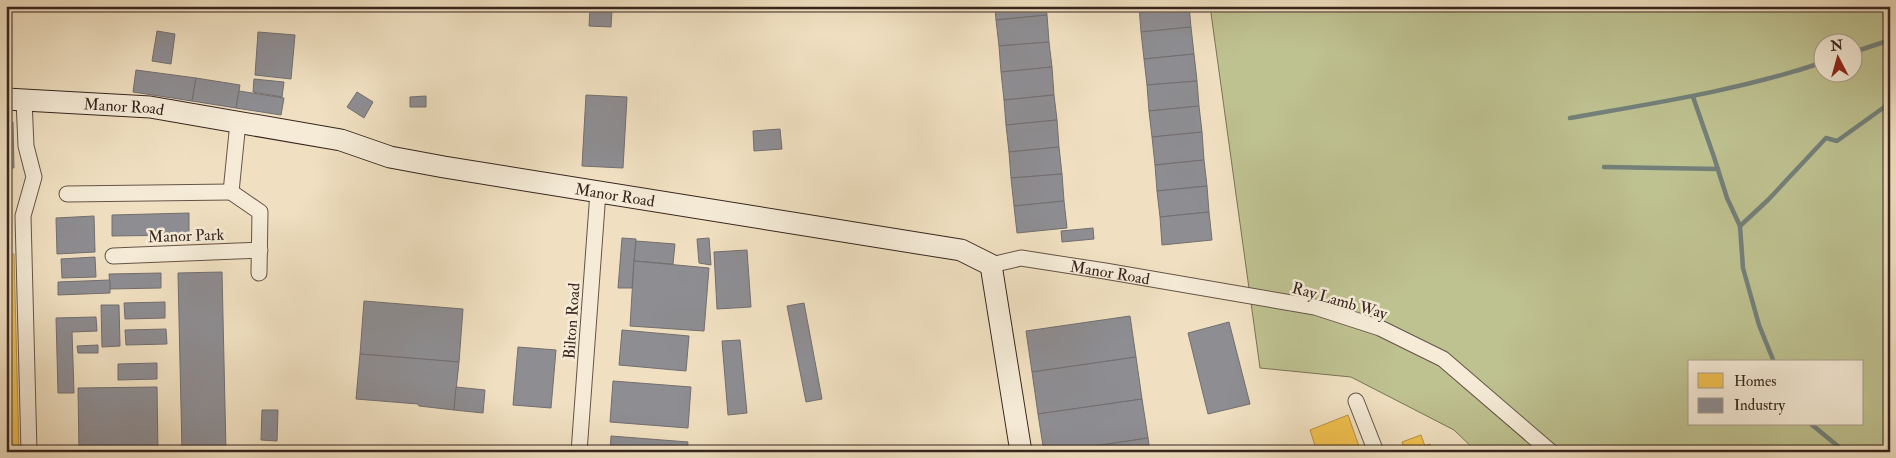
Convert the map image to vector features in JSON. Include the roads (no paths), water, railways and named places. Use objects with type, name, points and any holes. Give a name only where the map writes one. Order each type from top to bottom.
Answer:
[{"type":"street","name":"Manor Road","points":[[15,99],[150,107],[341,140],[390,157],[961,250],[991,265],[1021,258],[1230,292]]},
{"type":"street","points":[[15,99],[34,177],[23,216],[29,452]]},
{"type":"street","points":[[232,192],[238,122]]},
{"type":"street","points":[[67,194],[232,192],[260,212],[259,273]]},
{"type":"street","name":"Bilton Road","points":[[579,452],[598,192]]},
{"type":"street","name":"Manor Park","points":[[113,256],[260,250]]},
{"type":"street","points":[[991,265],[1022,452]]},
{"type":"street","name":"Ray Lamb Way","points":[[1230,292],[1315,307],[1380,328],[1443,360],[1551,452]]},
{"type":"street","points":[[1356,401],[1376,452]]},
{"type":"waterway","points":[[1864,49],[1890,40]]},
{"type":"waterway","points":[[1570,118],[1730,88],[1814,65]]},
{"type":"waterway","points":[[1693,97],[1727,198],[1740,226],[1743,268],[1759,325],[1773,360]]},
{"type":"waterway","points":[[1740,226],[1768,200],[1826,138],[1837,141],[1890,103]]},
{"type":"waterway","points":[[1604,167],[1718,169]]},
{"type":"waterway","points":[[1813,426],[1845,452]]}]
